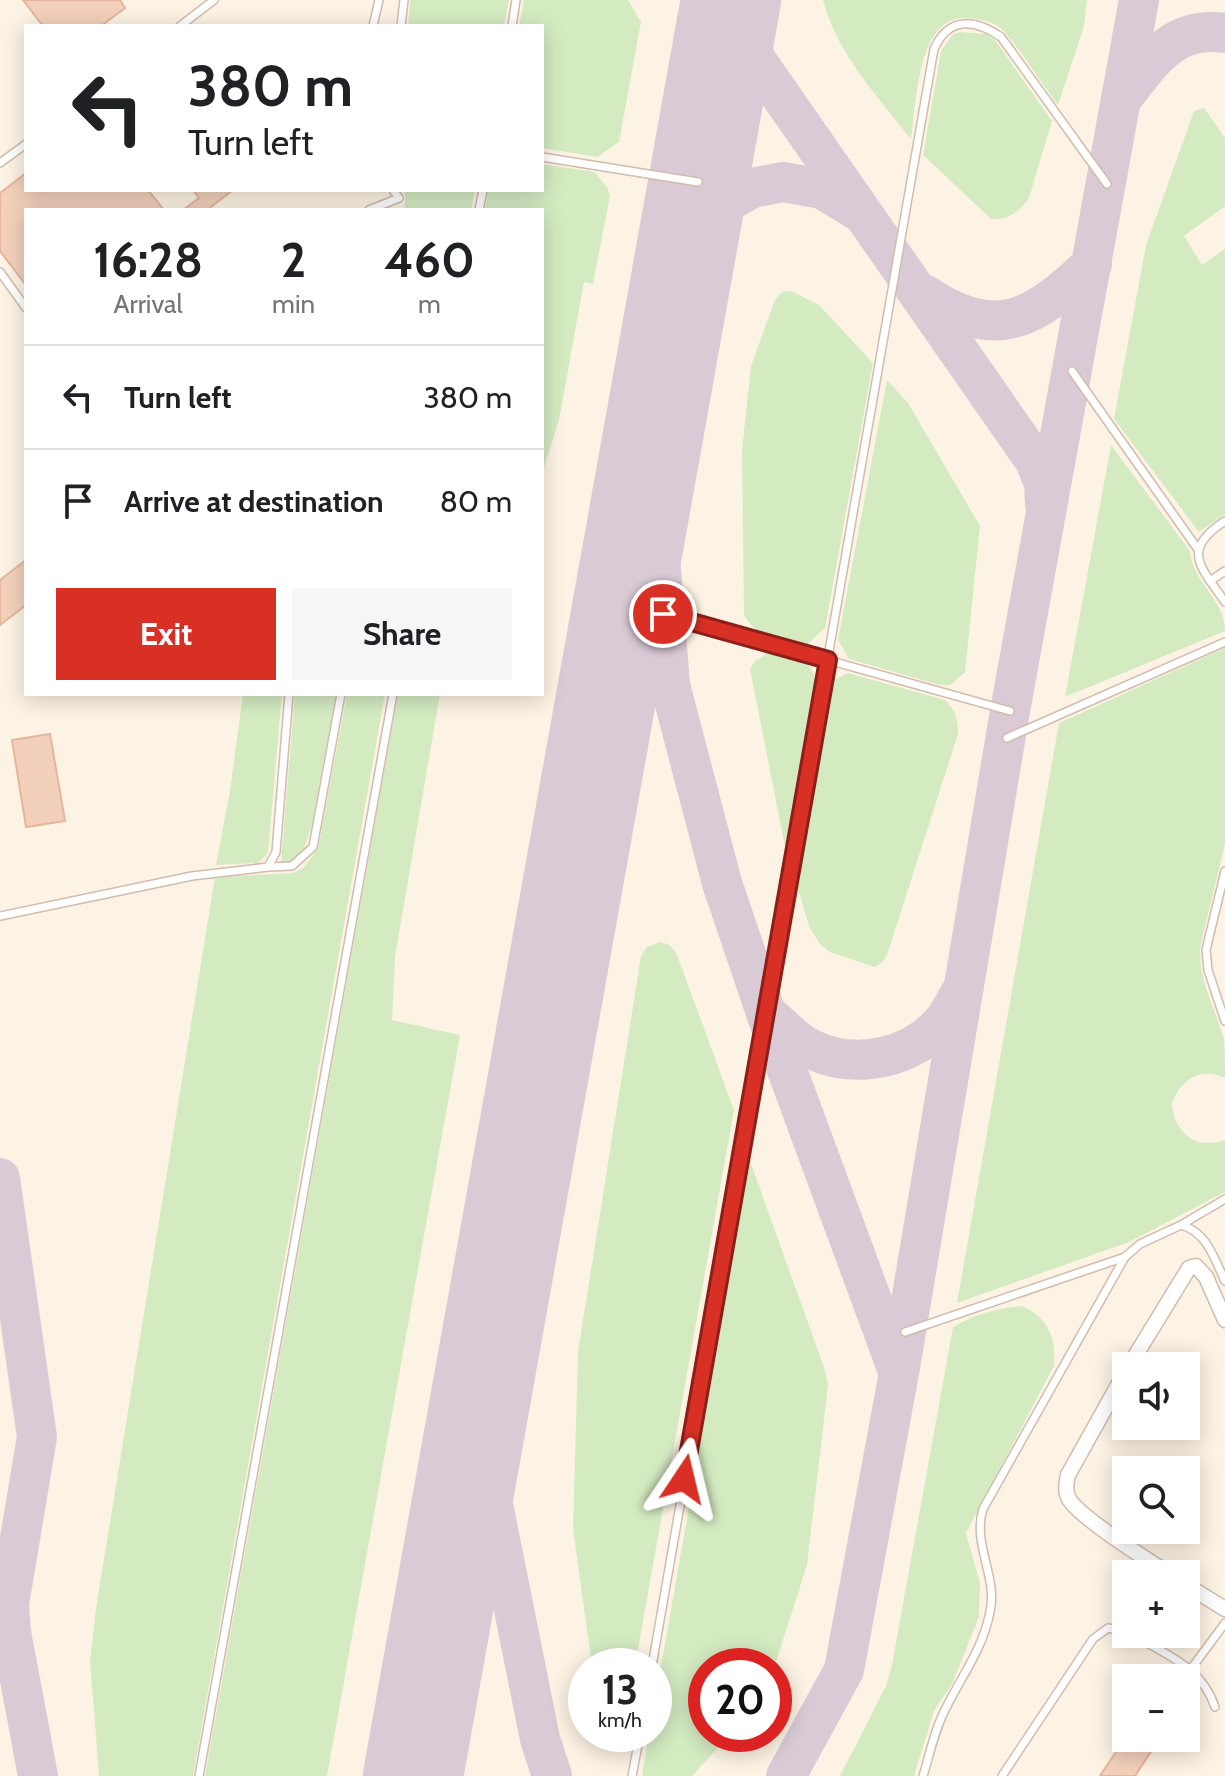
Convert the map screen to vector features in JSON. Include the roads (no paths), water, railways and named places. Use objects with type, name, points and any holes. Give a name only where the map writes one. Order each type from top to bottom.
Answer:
[{"type":"street","points":[[1138,1352],[1189,1268],[1196,1266],[1206,1277],[1225,1320]]},
{"type":"street","points":[[1112,1396],[1068,1475],[1067,1494],[1071,1502],[1086,1515],[1149,1560]]},
{"type":"street","points":[[1200,1594],[1225,1609]]},
{"type":"lane","points":[[183,24],[214,0]]},
{"type":"lane","points":[[373,24],[379,0]]},
{"type":"lane","points":[[401,24],[404,0]]},
{"type":"lane","points":[[512,24],[516,0]]},
{"type":"lane","points":[[655,1648],[934,49],[941,34],[953,25],[983,25],[1001,37],[1107,184]]},
{"type":"lane","points":[[0,163],[24,145]]},
{"type":"lane","points":[[544,157],[698,182]]},
{"type":"lane","points":[[372,208],[397,193]]},
{"type":"lane","points":[[0,272],[24,305]]},
{"type":"lane","points":[[1072,371],[1197,548],[1199,564],[1225,602]]},
{"type":"lane","points":[[1197,548],[1205,534],[1225,521]]},
{"type":"lane","points":[[1210,581],[1225,571]]},
{"type":"lane","points":[[663,614],[1010,711]]},
{"type":"lane","points":[[1007,738],[1225,642]]},
{"type":"lane","points":[[268,867],[276,852],[289,696]]},
{"type":"lane","points":[[0,916],[192,876],[292,866],[313,847],[341,696]]},
{"type":"lane","points":[[199,1776],[393,696]]},
{"type":"lane","points":[[1225,871],[1206,950],[1211,980],[1225,1021]]},
{"type":"lane","points":[[923,1776],[939,1723],[981,1645],[991,1610],[992,1593],[980,1537],[983,1509],[1125,1257],[1140,1244],[1225,1199]]},
{"type":"lane","points":[[1181,1225],[1195,1229],[1204,1239],[1225,1281]]},
{"type":"lane","points":[[905,1332],[1125,1257]]},
{"type":"lane","points":[[1195,1664],[1225,1623]]},
{"type":"lane","points":[[1002,1776],[1093,1639],[1108,1628],[1112,1629]]},
{"type":"lane","points":[[1155,1648],[1182,1664]]},
{"type":"lane","points":[[1200,1679],[1208,1688],[1215,1707]]},
{"type":"lane","points":[[632,1776],[637,1752]]}]
